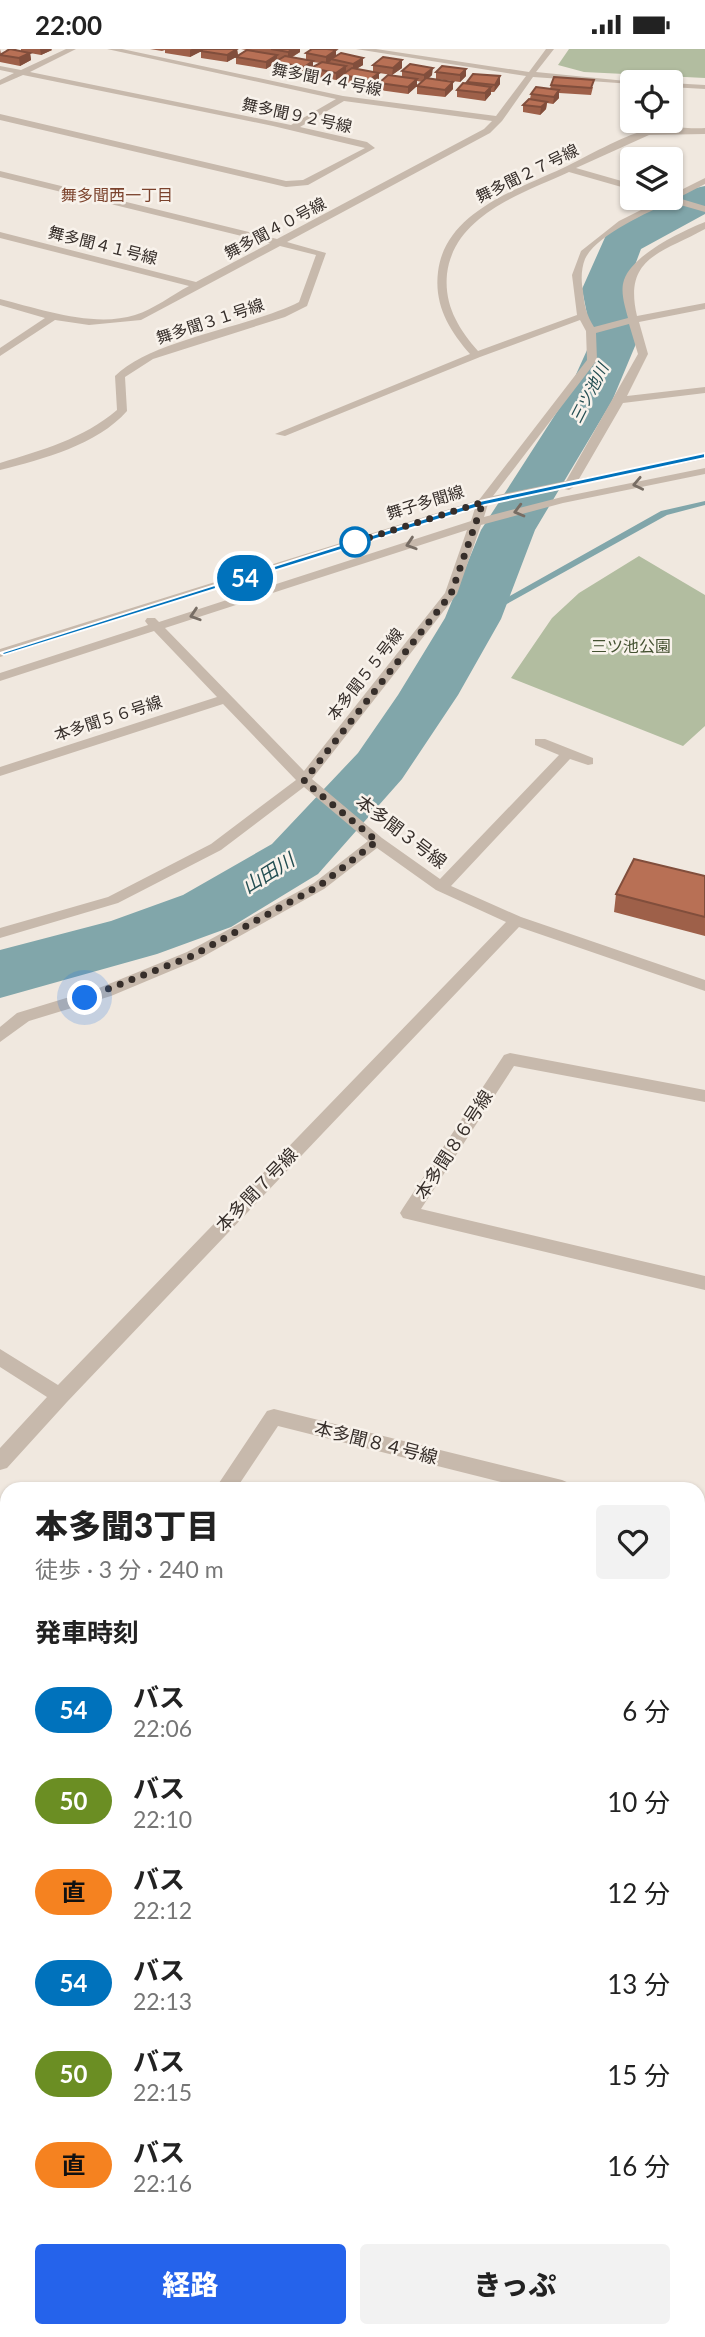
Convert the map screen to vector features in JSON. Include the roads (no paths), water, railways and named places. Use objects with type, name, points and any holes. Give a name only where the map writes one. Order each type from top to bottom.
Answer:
[{"type":"street","points":[[0,83],[72,49]]},
{"type":"street","name":"舞多聞４４号線","points":[[111,49],[343,98],[499,119]]},
{"type":"street","points":[[360,49],[529,74],[620,81]]},
{"type":"street","name":"舞多聞４０号線","points":[[0,302],[53,317],[89,321],[137,318],[486,131],[499,119],[529,74],[550,49]]},
{"type":"street","name":"舞多聞９２号線","points":[[0,68],[294,127],[371,148],[305,184],[286,184],[0,117]]},
{"type":"street","points":[[683,86],[705,87]]},
{"type":"street","points":[[294,127],[343,98]]},
{"type":"street","name":"舞多聞２７号線","points":[[476,355],[445,311],[441,285],[444,259],[457,235],[474,218],[503,199],[648,132],[705,131]]},
{"type":"street","points":[[569,169],[620,184]]},
{"type":"street","points":[[0,174],[278,243]]},
{"type":"street","points":[[683,192],[705,181]]},
{"type":"street","points":[[683,202],[705,209]]},
{"type":"street","points":[[648,210],[608,232],[583,253],[577,276],[582,316],[591,331],[673,310],[705,306]]},
{"type":"street","points":[[562,500],[621,400],[643,354],[628,295],[630,276],[647,258],[705,225]]},
{"type":"street","name":"舞多聞４１号線","points":[[0,235],[198,286]]},
{"type":"street","name":"舞多聞３１号線","points":[[0,467],[80,440],[105,428],[122,411],[120,376],[149,357],[281,315],[303,304],[321,253],[278,243]]},
{"type":"street","points":[[281,434],[476,355],[582,316]]},
{"type":"street","points":[[0,353],[53,317]]},
{"type":"street","name":"本多聞５５号線","points":[[0,933],[124,894],[216,847],[304,781],[451,594],[483,502],[592,360],[591,331]]},
{"type":"street","points":[[621,400],[705,390]]},
{"type":"street","name":"舞子多聞線","points":[[0,653],[483,502],[705,456]]},
{"type":"street","name":"舞子多聞線","points":[[0,677],[476,523],[562,500],[705,471]]},
{"type":"street","name":"本多聞３号線","points":[[139,609],[304,781],[377,841],[441,887],[516,921],[705,986]]},
{"type":"street","name":"本多聞５６号線","points":[[0,772],[227,698]]},
{"type":"street","points":[[540,742],[588,761]]},
{"type":"street","points":[[441,887],[568,754]]},
{"type":"street","points":[[0,1037],[23,1017],[105,992],[192,956],[319,886],[377,841]]},
{"type":"street","name":"本多聞７号線","points":[[0,1462],[60,1396],[516,921]]},
{"type":"street","name":"本多聞８６号線","points":[[705,1096],[510,1059],[409,1213],[705,1283]]},
{"type":"street","points":[[0,1357],[60,1396]]},
{"type":"street","name":"本多聞８４号線","points":[[231,1482],[274,1417],[534,1482]]},
{"type":"waterway","name":"山田川","points":[[0,974],[133,938],[207,911],[295,859],[380,766],[428,695],[473,619],[508,530],[588,401],[615,339],[604,289],[622,242],[705,198]]},
{"type":"waterway","points":[[473,619],[664,513],[705,503]]},
{"type":"district","name":"舞多聞西一丁目","points":[[117,195]]},
{"type":"water label","name":"三ツ池川","points":[[589,393]]},
{"type":"park label","name":"三ツ池公園","points":[[631,646]]}]
